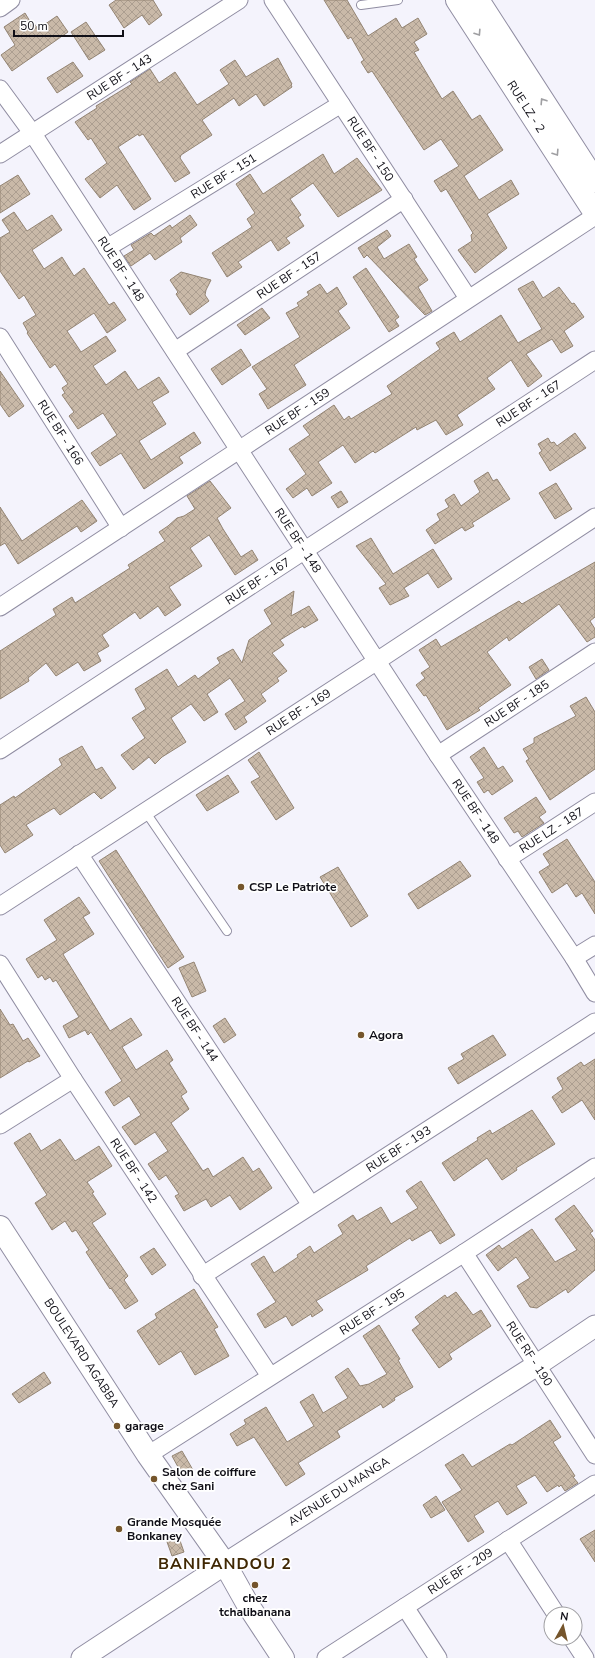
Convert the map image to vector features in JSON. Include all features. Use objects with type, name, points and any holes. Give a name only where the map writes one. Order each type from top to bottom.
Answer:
[{"type":"main road","name":"RUE LZ - 2","points":[[457,0],[595,213]]},
{"type":"main road","name":"RUE LZ - 2","points":[[478,0],[595,181]]},
{"type":"main road","name":"BOULEVARD AGABBA","points":[[0,1227],[148,1455],[224,1564],[248,1605],[283,1658]]},
{"type":"street","points":[[0,8],[11,0]]},
{"type":"street","name":"RUE BF - 143","points":[[0,154],[239,0]]},
{"type":"street","name":"RUE BF - 150","points":[[273,0],[468,298]]},
{"type":"street","name":"RUE BF - 148","points":[[0,89],[33,134],[438,755],[574,958],[595,993]]},
{"type":"street","name":"RUE BF - 151","points":[[107,248],[341,104]]},
{"type":"street","name":"RUE BF - 157","points":[[175,351],[404,199]]},
{"type":"street","name":"RUE BF - 159","points":[[0,607],[238,449],[595,216]]},
{"type":"street","name":"RUE BF - 166","points":[[0,337],[121,528]]},
{"type":"street","name":"RUE BF - 167","points":[[0,750],[306,551],[595,360]]},
{"type":"street","name":"RUE BF - 169","points":[[0,906],[377,661],[595,517]]},
{"type":"street","name":"RUE BF - 185","points":[[438,755],[595,652]]},
{"type":"street","name":"RUE LZ - 187","points":[[507,859],[595,802]]},
{"type":"street","name":"RUE BF - 144","points":[[79,854],[311,1205]]},
{"type":"street","points":[[574,958],[595,945]]},
{"type":"street","name":"RUE BF - 142","points":[[0,964],[202,1276],[270,1376]]},
{"type":"street","name":"RUE BF - 193","points":[[202,1276],[595,1022]]},
{"type":"street","points":[[0,1125],[73,1078]]},
{"type":"street","name":"RUE BF - 195","points":[[148,1455],[464,1253],[595,1167]]},
{"type":"street","name":"RUE RF - 190","points":[[464,1253],[595,1455]]},
{"type":"street","name":"AVENUE DU MANGA","points":[[82,1658],[224,1564],[537,1365],[595,1326]]},
{"type":"street","name":"RUE BF - 209","points":[[326,1658],[595,1484]]},
{"type":"street","points":[[508,1540],[551,1606]]},
{"type":"street","points":[[405,1607],[438,1658]]},
{"type":"street","points":[[577,1646],[585,1658]]},
{"type":"lane","points":[[361,5],[398,0]]},
{"type":"lane","points":[[145,811],[227,931]]},
{"type":"building","points":[[116,0],[153,0],[162,15],[149,25],[142,15],[124,28],[109,5]]},
{"type":"building","points":[[324,0],[347,0],[368,36],[396,18],[402,28],[418,18],[427,34],[414,42],[419,50],[414,52],[442,99],[453,91],[472,120],[480,115],[503,150],[464,176],[479,200],[511,180],[519,194],[487,214],[507,248],[475,273],[458,250],[472,241],[471,235],[473,233],[446,189],[441,192],[434,181],[459,166],[441,139],[424,150],[372,71],[368,73],[361,62],[364,60],[351,37],[348,39]]},
{"type":"building","points":[[25,13],[31,23],[33,22],[38,29],[57,16],[68,32],[12,71],[1,55],[15,45],[4,27]]},
{"type":"building","points":[[86,22],[105,50],[89,60],[71,32]]},
{"type":"building","points":[[278,58],[292,84],[292,87],[264,106],[256,94],[239,106],[234,98],[202,120],[212,135],[181,155],[180,158],[190,173],[175,182],[143,134],[139,136],[138,134],[118,147],[151,199],[134,210],[117,185],[100,198],[85,179],[107,163],[91,138],[88,140],[75,122],[97,108],[96,106],[132,84],[130,82],[150,69],[159,83],[175,72],[197,105],[229,84],[220,70],[235,60],[246,77]]},
{"type":"building","points":[[73,62],[83,76],[57,93],[47,78]]},
{"type":"building","points":[[323,154],[334,174],[357,158],[382,190],[338,217],[313,183],[290,199],[301,215],[298,217],[304,226],[286,238],[290,243],[278,251],[271,240],[238,262],[242,267],[227,277],[212,253],[252,227],[247,219],[255,213],[236,184],[250,174],[263,194]]},
{"type":"building","points":[[18,175],[30,194],[0,213],[0,186]]},
{"type":"building","points":[[14,212],[27,231],[52,215],[62,230],[32,250],[44,269],[62,257],[74,276],[84,268],[109,305],[114,302],[126,320],[107,333],[94,313],[67,331],[81,352],[106,336],[116,351],[93,366],[106,385],[125,371],[138,390],[159,377],[169,392],[152,402],[166,424],[139,441],[151,460],[194,432],[201,443],[179,457],[183,463],[144,489],[121,453],[100,466],[91,453],[117,435],[103,413],[78,429],[69,416],[74,412],[62,395],[65,393],[62,388],[68,384],[55,364],[50,368],[27,333],[28,332],[23,323],[36,315],[24,295],[19,299],[0,271],[0,238],[10,232],[2,220]]},
{"type":"building","points":[[190,215],[197,225],[180,238],[182,242],[155,260],[150,253],[131,266],[124,256],[134,250],[131,245],[151,233],[154,236],[170,225],[172,228]]},
{"type":"building","points":[[387,230],[391,236],[377,247],[384,259],[409,244],[417,257],[414,259],[428,280],[418,287],[432,311],[425,315],[367,255],[364,258],[358,248]]},
{"type":"building","points":[[366,268],[399,317],[395,320],[399,326],[389,332],[353,277]]},
{"type":"building","points":[[181,272],[211,280],[205,295],[209,301],[190,315],[176,294],[178,292],[170,280]]},
{"type":"building","points":[[533,281],[543,298],[559,287],[572,304],[574,303],[584,317],[564,331],[573,346],[561,353],[552,339],[526,354],[542,376],[528,387],[511,360],[487,378],[495,389],[457,415],[463,425],[446,435],[436,420],[417,430],[416,427],[375,453],[373,451],[355,463],[343,445],[318,462],[332,483],[312,496],[307,488],[293,498],[286,489],[306,474],[289,449],[310,435],[303,426],[334,405],[344,420],[349,416],[351,419],[392,394],[387,386],[440,349],[436,343],[454,332],[460,342],[501,315],[518,343],[542,329],[518,289]]},
{"type":"building","points":[[320,284],[327,294],[337,287],[347,304],[338,311],[350,328],[294,365],[306,385],[268,409],[259,394],[267,389],[252,367],[300,337],[286,313],[299,306],[297,303],[309,295],[307,292]]},
{"type":"building","points":[[262,308],[270,318],[245,335],[237,325]]},
{"type":"building","points":[[241,349],[251,365],[222,385],[211,369]]},
{"type":"building","points":[[0,371],[24,406],[9,417],[0,404]]},
{"type":"building","points":[[575,433],[586,448],[550,471],[539,453],[542,451],[538,444],[548,438],[551,443],[554,442],[557,446]]},
{"type":"building","points":[[488,472],[493,481],[497,479],[510,499],[472,523],[474,526],[465,531],[462,527],[435,544],[426,530],[440,520],[437,514],[449,507],[445,500],[454,494],[461,506],[480,492],[474,481]]},
{"type":"building","points":[[210,481],[231,508],[217,518],[223,529],[241,557],[252,550],[258,560],[235,575],[209,535],[190,548],[202,566],[169,587],[181,605],[165,616],[158,606],[140,619],[135,612],[102,635],[109,646],[97,653],[101,661],[84,671],[78,662],[56,676],[46,663],[28,678],[29,681],[0,699],[0,651],[56,615],[53,609],[72,597],[75,603],[130,568],[128,565],[165,541],[159,532],[177,518],[184,516],[195,509],[187,496]]},
{"type":"building","points":[[556,483],[572,509],[555,519],[539,493]]},
{"type":"building","points":[[341,491],[348,502],[338,508],[331,497]]},
{"type":"building","points":[[82,500],[97,521],[81,532],[77,526],[18,564],[5,543],[0,546],[0,507],[22,541]]},
{"type":"building","points":[[371,538],[393,574],[433,549],[452,579],[438,588],[428,573],[404,588],[409,596],[390,605],[379,588],[386,584],[356,546]]},
{"type":"building","points":[[595,562],[595,617],[590,621],[595,629],[595,637],[587,642],[559,604],[509,641],[507,637],[487,652],[511,685],[478,708],[480,710],[447,730],[426,695],[424,696],[416,685],[425,678],[421,673],[430,667],[419,650],[436,639],[441,647],[519,601],[522,604]]},
{"type":"building","points":[[294,591],[291,616],[309,606],[318,620],[304,628],[303,626],[280,640],[284,645],[272,653],[287,671],[277,678],[279,681],[261,694],[266,701],[244,717],[247,722],[235,730],[225,714],[245,701],[230,678],[207,694],[218,712],[204,721],[191,704],[171,718],[186,742],[162,757],[155,764],[149,757],[133,770],[121,755],[145,738],[132,718],[146,709],[135,689],[167,669],[178,687],[195,675],[198,679],[220,663],[217,658],[233,649],[242,663],[249,640],[272,624],[264,610]]},
{"type":"building","points":[[542,659],[549,670],[536,679],[529,667]]},
{"type":"building","points":[[586,697],[595,712],[595,769],[550,800],[526,761],[529,759],[523,749],[534,743],[534,738],[576,716],[570,706]]},
{"type":"building","points":[[82,746],[96,770],[102,767],[116,788],[101,799],[94,792],[60,815],[54,808],[26,825],[33,835],[5,853],[0,845],[0,805],[14,796],[15,798],[62,765],[59,759]]},
{"type":"building","points":[[484,747],[498,769],[503,766],[513,781],[492,795],[488,790],[484,793],[477,782],[484,778],[470,757]]},
{"type":"building","points":[[259,752],[294,808],[276,820],[251,782],[260,777],[248,760]]},
{"type":"building","points":[[228,775],[239,792],[207,811],[196,795]]},
{"type":"building","points":[[536,797],[546,812],[539,817],[544,823],[522,837],[518,831],[514,833],[504,818]]},
{"type":"building","points":[[567,839],[595,882],[595,914],[582,893],[576,897],[567,883],[552,893],[539,872],[550,865],[543,854]]},
{"type":"building","points":[[116,850],[184,957],[168,968],[99,861]]},
{"type":"building","points":[[460,861],[471,876],[418,909],[408,894]]},
{"type":"building","points":[[338,867],[368,916],[351,927],[320,877]]},
{"type":"building","points":[[79,897],[90,913],[83,917],[94,934],[63,954],[64,956],[110,1031],[131,1018],[142,1035],[122,1047],[136,1070],[167,1050],[173,1060],[169,1063],[187,1092],[181,1096],[189,1109],[171,1123],[203,1171],[208,1168],[213,1177],[243,1157],[253,1172],[259,1168],[272,1188],[240,1210],[230,1195],[211,1207],[206,1199],[184,1211],[175,1196],[179,1194],[166,1175],[159,1180],[148,1164],[168,1151],[155,1132],[135,1145],[122,1127],[141,1115],[129,1096],[114,1106],[105,1092],[122,1081],[91,1032],[88,1035],[85,1030],[69,1038],[63,1026],[79,1017],[56,980],[53,982],[50,977],[45,980],[42,975],[38,978],[26,959],[57,940],[44,920]]},
{"type":"building","points":[[194,962],[206,991],[192,997],[179,968]]},
{"type":"building","points":[[0,1009],[10,1025],[13,1024],[23,1041],[28,1038],[40,1056],[29,1062],[28,1061],[0,1078]]},
{"type":"building","points":[[225,1018],[236,1035],[224,1043],[213,1026]]},
{"type":"building","points":[[493,1035],[506,1055],[458,1084],[448,1068],[464,1059],[461,1054]]},
{"type":"building","points":[[595,1059],[595,1120],[582,1100],[562,1113],[552,1097],[563,1089],[557,1078],[581,1062],[584,1066]]},
{"type":"building","points":[[532,1110],[555,1144],[516,1168],[517,1170],[502,1180],[487,1158],[454,1181],[442,1163],[478,1140],[477,1138],[490,1130],[492,1134]]},
{"type":"building","points":[[30,1133],[41,1151],[60,1139],[75,1161],[99,1146],[112,1166],[87,1182],[94,1192],[92,1193],[106,1214],[92,1223],[128,1276],[124,1280],[138,1301],[125,1309],[86,1252],[89,1250],[76,1230],[72,1232],[65,1221],[52,1230],[35,1203],[47,1195],[14,1143]]},
{"type":"building","points":[[421,1181],[455,1235],[440,1244],[431,1230],[412,1241],[410,1238],[366,1266],[368,1270],[316,1301],[323,1310],[312,1317],[311,1314],[292,1326],[286,1316],[265,1328],[257,1314],[276,1302],[251,1264],[264,1256],[274,1273],[298,1257],[297,1255],[310,1246],[314,1253],[343,1234],[338,1225],[353,1215],[357,1221],[381,1207],[391,1224],[418,1208],[406,1191]]},
{"type":"building","points":[[574,1205],[593,1231],[590,1233],[595,1240],[595,1270],[568,1293],[566,1289],[537,1308],[530,1307],[517,1286],[530,1278],[516,1257],[498,1271],[486,1255],[499,1245],[502,1249],[532,1229],[555,1262],[577,1250],[555,1219]]},
{"type":"building","points":[[154,1248],[166,1265],[152,1275],[140,1257]]},
{"type":"building","points":[[194,1289],[218,1327],[214,1329],[229,1356],[195,1375],[181,1351],[159,1365],[137,1331],[157,1318],[155,1314]]},
{"type":"building","points":[[456,1292],[473,1315],[481,1310],[491,1326],[449,1354],[452,1359],[439,1368],[412,1330],[420,1324],[415,1317],[445,1295],[447,1298]]},
{"type":"building","points":[[379,1325],[400,1359],[398,1360],[413,1387],[394,1398],[395,1400],[383,1408],[381,1404],[337,1431],[340,1437],[298,1463],[305,1474],[286,1486],[254,1437],[237,1446],[230,1434],[246,1424],[244,1420],[266,1407],[287,1442],[314,1426],[300,1402],[313,1394],[323,1413],[348,1398],[335,1377],[348,1368],[360,1386],[369,1384],[387,1374],[363,1336]]},
{"type":"building","points":[[44,1372],[51,1383],[19,1403],[12,1394]]},
{"type":"building","points":[[550,1420],[561,1437],[553,1442],[578,1483],[565,1491],[561,1485],[559,1487],[558,1485],[547,1492],[535,1475],[516,1486],[527,1503],[507,1515],[498,1501],[474,1516],[484,1532],[468,1542],[442,1502],[462,1490],[445,1465],[463,1454],[472,1467],[510,1444],[512,1445]]},
{"type":"building","points":[[182,1451],[193,1470],[183,1476],[172,1456]]},
{"type":"building","points":[[436,1496],[445,1510],[431,1518],[423,1505]]},
{"type":"building","points":[[595,1530],[595,1562],[580,1539]]},
{"type":"building","points":[[178,1535],[184,1552],[172,1556],[166,1539]]},
{"type":"place","name":"CSP Le Patriote","points":[[241,887]]},
{"type":"place","name":"Agora","points":[[361,1035]]},
{"type":"place","name":"garage","points":[[117,1426]]},
{"type":"place","name":"Salon de coiffure chez Sani","points":[[154,1479]]},
{"type":"place","name":"Grande Mosquée Bonkaney","points":[[119,1529]]},
{"type":"place","name":"chez tchalibanana","points":[[255,1585]]},
{"type":"district","name":"BANIFANDOU 2","points":[[225,1564]]}]
